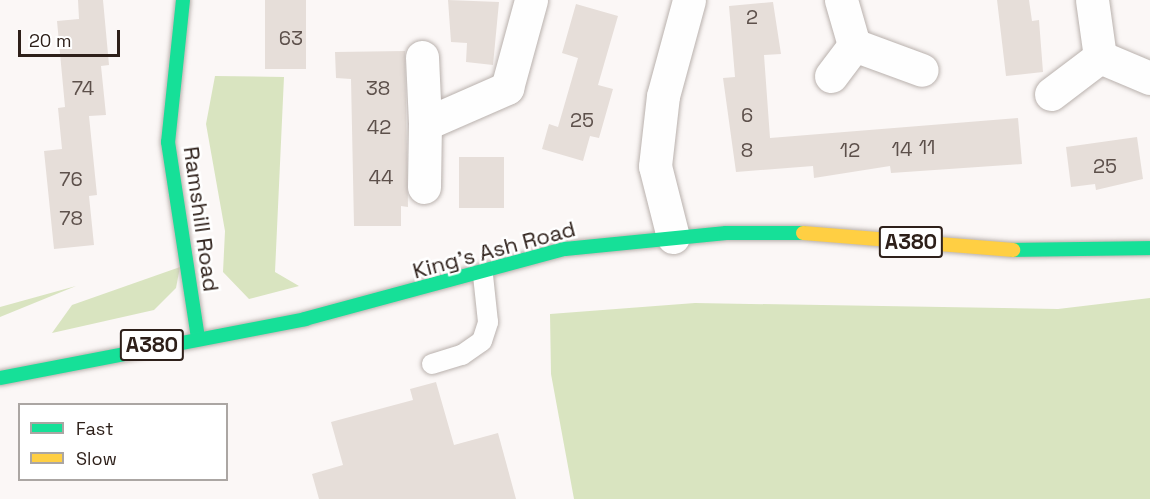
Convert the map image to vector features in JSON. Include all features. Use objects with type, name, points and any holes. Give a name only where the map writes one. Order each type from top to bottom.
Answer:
[{"type":"main road","name":"Ramshill Road","points":[[183,0],[168,142],[198,337]]},
{"type":"main road","name":"King's Ash Road","points":[[0,378],[198,337],[305,319],[483,275],[566,249],[673,237],[806,234],[998,250],[1150,248]]},
{"type":"street","points":[[425,124],[507,88],[531,0]]},
{"type":"street","points":[[673,237],[655,166],[663,96],[689,0]]},
{"type":"street","points":[[841,0],[854,45]]},
{"type":"street","points":[[1092,0],[1100,57]]},
{"type":"street","points":[[854,45],[922,70]]},
{"type":"street","points":[[831,76],[854,45]]},
{"type":"street","points":[[422,57],[425,124],[424,187]]},
{"type":"street","points":[[1100,57],[1150,78]]},
{"type":"street","points":[[1051,93],[1100,57]]},
{"type":"lane","points":[[432,364],[462,355],[482,341],[488,322],[483,275]]},
{"type":"green space","points":[[215,76],[284,77],[275,272],[299,286],[249,299],[223,272],[225,231],[206,124]]},
{"type":"green space","points":[[180,267],[176,288],[154,310],[52,333],[72,305]]},
{"type":"green space","points":[[76,286],[0,317],[0,307]]},
{"type":"green space","points":[[1150,298],[1150,499],[574,499],[551,374],[550,314],[695,303],[1058,309]]},
{"type":"building","points":[[78,0],[103,0],[109,65],[101,66],[106,115],[89,116],[97,195],[89,196],[94,245],[54,249],[44,151],[62,149],[58,108],[65,107],[57,21],[79,19]]},
{"type":"building","points":[[265,0],[306,0],[306,69],[265,69]]},
{"type":"building","points":[[448,0],[499,2],[493,65],[466,62],[467,43],[451,42]]},
{"type":"building","points":[[997,0],[1029,0],[1032,21],[1039,20],[1043,72],[1006,76]]},
{"type":"building","points":[[773,2],[781,54],[764,55],[770,138],[1018,118],[1022,164],[891,173],[890,166],[814,178],[813,166],[736,172],[723,78],[735,77],[729,6]]},
{"type":"building","points":[[576,4],[618,16],[598,85],[613,89],[599,138],[590,136],[583,161],[542,149],[549,124],[558,127],[578,58],[562,53]]},
{"type":"building","points":[[405,51],[408,207],[401,206],[401,226],[354,226],[351,79],[336,78],[335,52]]},
{"type":"building","points":[[1137,137],[1143,179],[1096,190],[1095,184],[1071,187],[1066,147]]},
{"type":"building","points":[[459,157],[504,157],[504,208],[459,208]]},
{"type":"building","points":[[436,382],[454,445],[498,433],[516,499],[319,499],[312,474],[343,465],[331,422],[413,400],[410,389]]},
{"type":"traffic: fast","points":[[183,0],[168,142],[198,337]]},
{"type":"traffic: fast","points":[[0,378],[305,319],[565,249],[726,233],[803,233]]},
{"type":"traffic: fast","points":[[1013,250],[1150,248]]},
{"type":"traffic: slow","points":[[803,233],[1013,250]]}]
